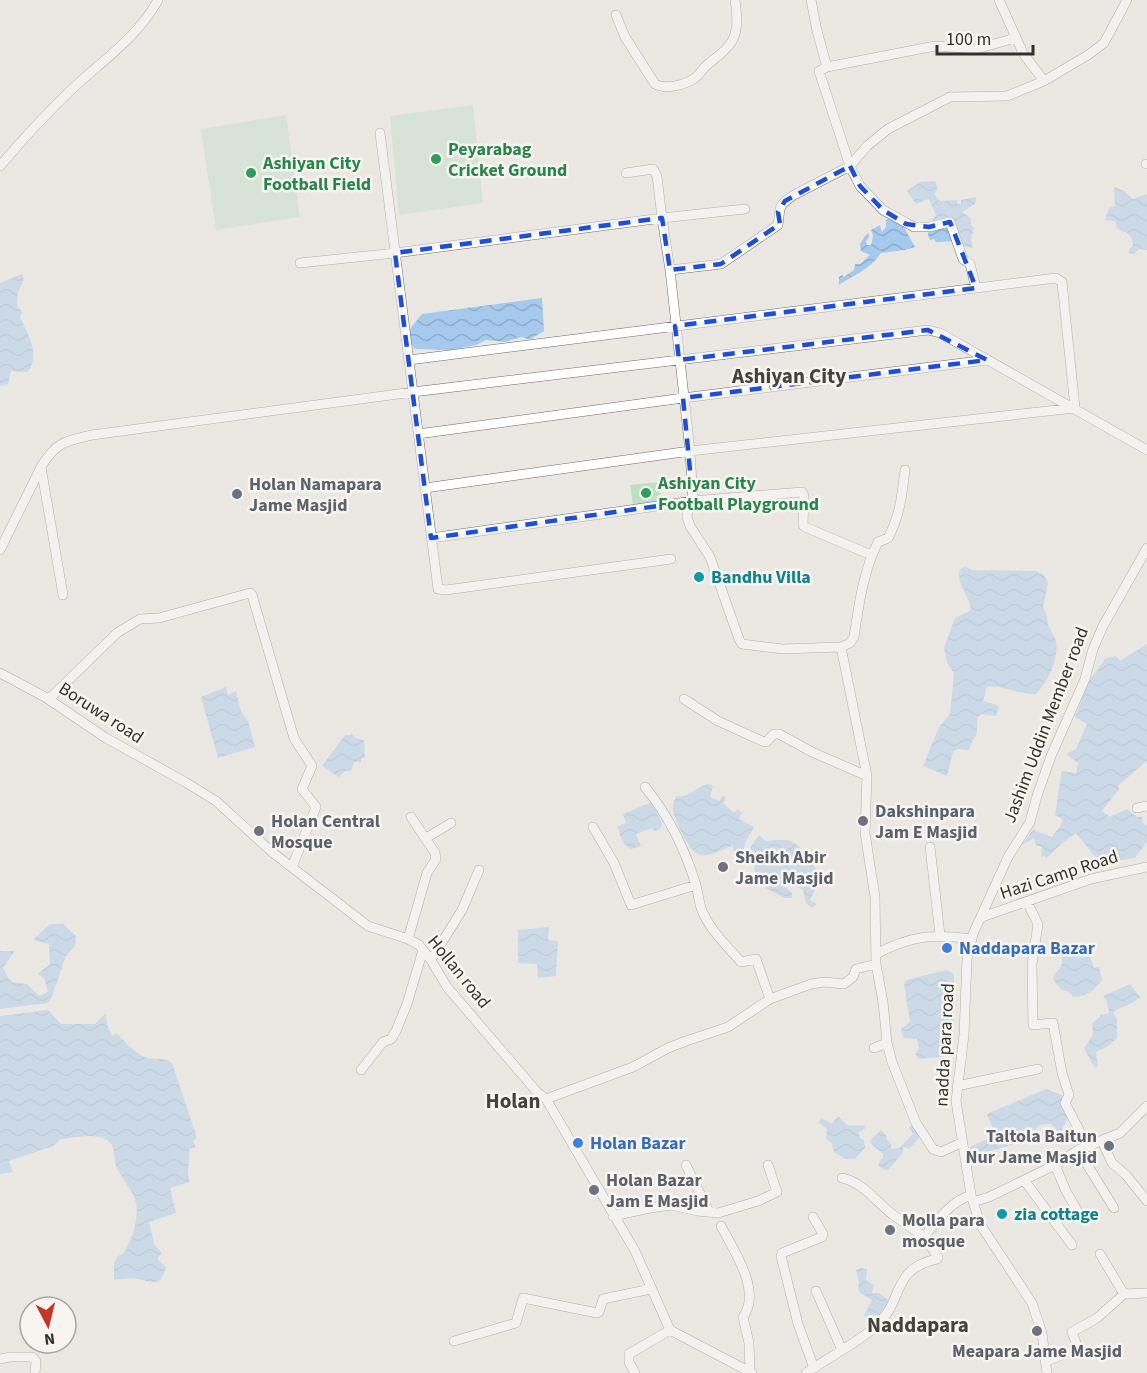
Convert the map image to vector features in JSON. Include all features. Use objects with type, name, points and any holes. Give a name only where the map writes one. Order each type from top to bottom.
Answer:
[{"type":"street","points":[[0,166],[70,91],[135,31],[158,0]]},
{"type":"street","points":[[616,15],[625,37],[655,84],[670,87],[695,78],[718,57],[732,40],[738,19],[735,0]]},
{"type":"street","points":[[811,0],[827,67]]},
{"type":"street","points":[[999,0],[1023,53],[1044,81]]},
{"type":"street","points":[[670,270],[721,264],[778,225],[778,212],[785,201],[850,166],[867,146],[888,129],[950,97],[1007,96],[1044,81],[1104,43],[1127,0]]},
{"type":"street","points":[[976,288],[969,264],[963,259],[950,222],[929,227],[914,227],[906,224],[892,213],[883,210],[860,186],[850,166],[819,71],[827,67],[935,46],[977,49],[1015,38]]},
{"type":"street","points":[[380,133],[438,589],[670,559]]},
{"type":"street","points":[[626,173],[653,169],[657,176],[690,451],[693,501],[688,508],[687,517],[690,526],[710,557],[742,644],[783,649],[841,647],[850,643],[854,637],[861,592],[871,555],[878,542],[888,538],[901,509],[905,470]]},
{"type":"street","points":[[300,263],[745,209]]},
{"type":"street","points":[[409,360],[1056,278],[1060,280],[1075,408]]},
{"type":"street","points":[[0,550],[41,467],[54,448],[92,435],[413,392],[928,330],[940,333],[1147,450]]},
{"type":"street","points":[[418,434],[987,360]]},
{"type":"street","points":[[425,488],[690,451],[1075,408]]},
{"type":"street","points":[[41,467],[63,595]]},
{"type":"street","points":[[431,538],[693,501],[802,492],[806,528],[871,555]]},
{"type":"street","name":"Jashim Uddin Member road","points":[[982,918],[1008,857],[1030,822],[1036,796],[1085,679],[1093,649],[1103,626],[1147,548]]},
{"type":"street","points":[[49,699],[129,624],[140,619],[159,618],[250,593],[294,738],[312,766],[302,789],[316,807],[292,867]]},
{"type":"street","points":[[841,647],[867,776],[866,833],[875,897],[876,959],[887,1043],[916,1123],[933,1149],[941,1152],[963,1142]]},
{"type":"street","name":"Boruwa road","points":[[0,673],[49,699],[106,738],[185,782]]},
{"type":"street","points":[[684,699],[718,721],[762,741],[766,742],[774,734],[779,734],[820,756],[867,776]]},
{"type":"street","name":"Hollan road","points":[[185,782],[216,801],[272,852],[368,926],[408,939],[423,950],[447,987],[537,1092],[546,1099],[634,1251],[670,1330]]},
{"type":"street","points":[[645,787],[664,811],[690,865],[701,909],[708,923],[741,962],[756,959],[759,962],[770,999]]},
{"type":"street","points":[[408,939],[427,873],[436,859],[435,853],[411,817]]},
{"type":"street","points":[[426,838],[451,823]]},
{"type":"street","points":[[592,827],[614,863],[631,905],[696,885]]},
{"type":"street","points":[[854,831],[866,833]]},
{"type":"street","points":[[930,847],[940,935]]},
{"type":"street","name":"Hazi Camp Road","points":[[982,918],[1091,879],[1147,867]]},
{"type":"street","points":[[431,960],[462,910],[478,870]]},
{"type":"street","points":[[1027,902],[1038,924],[1032,964],[1033,1025],[1053,1023],[1062,1073],[1069,1095],[1065,1103],[1088,1147]]},
{"type":"street","name":"nadda para road","points":[[982,918],[972,939],[967,959],[967,995],[956,1101],[972,1198],[980,1224],[1032,1303],[1042,1333],[1047,1373]]},
{"type":"street","points":[[546,1099],[633,1067],[677,1044],[728,1027],[770,999],[811,984],[824,982],[844,984],[853,977],[856,969],[876,959],[894,944],[940,935],[972,939]]},
{"type":"street","points":[[361,1070],[383,1042],[391,1039],[396,1031],[407,1004],[423,950]]},
{"type":"street","points":[[874,1048],[887,1043]]},
{"type":"street","points":[[957,1086],[1038,1069]]},
{"type":"street","points":[[924,1237],[949,1208],[961,1199],[989,1197],[1055,1165],[1078,1150],[1120,1133],[1147,1106]]},
{"type":"street","points":[[1102,1141],[1112,1163],[1126,1175],[1147,1201]]},
{"type":"street","points":[[1078,1150],[1114,1208]]},
{"type":"street","points":[[686,1165],[709,1212]]},
{"type":"street","points":[[613,1216],[672,1205],[718,1213],[774,1195],[777,1192],[768,1165]]},
{"type":"street","points":[[1055,1165],[1078,1212]]},
{"type":"street","points":[[813,1217],[823,1234],[822,1237],[782,1253],[781,1256],[810,1370],[878,1324],[895,1300],[899,1285],[909,1271],[922,1262],[938,1257],[924,1237],[890,1212],[862,1186],[853,1180],[842,1178]]},
{"type":"street","points":[[1024,1180],[1072,1245]]},
{"type":"street","points":[[721,1226],[738,1258],[750,1290],[749,1309],[743,1317],[751,1372]]},
{"type":"street","points":[[1100,1254],[1124,1294]]},
{"type":"street","points":[[454,1341],[516,1323],[523,1298],[597,1313],[603,1299],[651,1289]]},
{"type":"street","points":[[816,1292],[842,1350]]},
{"type":"street","points":[[1045,1362],[1078,1348],[1071,1334],[1096,1318],[1124,1294],[1147,1293]]},
{"type":"street","points":[[635,1373],[629,1362],[629,1354],[670,1330],[751,1372]]},
{"type":"street","points":[[0,1359],[32,1357],[36,1360],[35,1373]]},
{"type":"highlighted area","points":[[850,166],[860,186],[883,210],[906,224],[929,227],[950,222],[976,288],[675,326],[679,360],[928,330],[987,360],[683,398],[693,501],[431,538],[395,253],[662,218],[670,270],[721,264],[780,224],[778,212],[785,201]]},
{"type":"green space","name":"Peyarabag Cricket Ground","points":[[473,105],[483,203],[399,215],[390,116]]},
{"type":"green space","name":"Ashiyan City Football Field","points":[[286,115],[300,217],[216,230],[201,129]]},
{"type":"green space","name":"Ashiyan City Football Playground","points":[[659,482],[661,501],[633,505],[630,485]]},
{"type":"water","points":[[935,181],[938,189],[934,194],[940,201],[957,200],[957,204],[961,204],[961,200],[976,197],[975,204],[962,212],[971,218],[971,225],[974,228],[971,240],[973,248],[966,247],[960,241],[930,240],[929,227],[936,215],[929,199],[916,204],[907,191],[920,182]]},
{"type":"water","points":[[1114,187],[1124,191],[1133,199],[1147,194],[1147,250],[1139,249],[1134,254],[1130,254],[1128,252],[1133,245],[1132,239],[1126,232],[1117,228],[1115,221],[1105,220],[1109,208],[1115,206]]},
{"type":"water","points":[[892,215],[901,222],[915,247],[881,253],[867,268],[839,285],[839,277],[842,275],[844,277],[854,270],[855,264],[860,264],[870,255],[861,251],[860,244],[865,235],[868,233],[867,245],[871,245],[873,236],[871,230],[880,225],[882,232],[886,227],[886,220]]},
{"type":"water","points":[[22,274],[24,280],[18,292],[17,305],[22,312],[20,317],[32,344],[32,365],[28,372],[11,371],[8,384],[0,386],[0,283]]},
{"type":"water","points":[[542,298],[544,331],[529,340],[522,337],[505,342],[486,340],[476,345],[451,350],[415,349],[409,341],[410,329],[422,314]]},
{"type":"water","points":[[965,567],[973,570],[1036,571],[1044,575],[1048,583],[1043,607],[1055,639],[1056,655],[1052,670],[1036,694],[987,687],[983,701],[999,707],[996,716],[981,714],[978,719],[976,736],[969,750],[957,749],[953,752],[947,776],[923,766],[939,727],[950,714],[954,673],[947,663],[944,648],[955,618],[971,610],[959,580],[960,569]]},
{"type":"water","points":[[1147,644],[1147,761],[1118,785],[1119,789],[1102,811],[1110,817],[1127,809],[1137,817],[1142,817],[1142,822],[1147,826],[1147,842],[1135,858],[1100,863],[1076,833],[1046,859],[1045,856],[1041,857],[1042,847],[1036,845],[1034,838],[1022,845],[1033,830],[1052,837],[1062,823],[1062,819],[1055,815],[1061,775],[1062,771],[1076,773],[1078,763],[1066,754],[1076,749],[1087,724],[1075,717],[1089,681],[1106,658],[1116,656],[1120,661]]},
{"type":"water","points":[[226,687],[228,695],[236,691],[241,712],[248,721],[255,747],[218,758],[201,697]]},
{"type":"water","points":[[351,733],[356,738],[364,740],[365,758],[361,758],[361,762],[354,762],[351,771],[345,771],[339,777],[322,766],[345,735]]},
{"type":"water","points":[[708,784],[713,786],[710,797],[720,801],[722,796],[726,797],[723,803],[734,813],[738,809],[742,813],[739,819],[754,827],[745,843],[743,854],[738,857],[734,853],[733,845],[708,855],[700,855],[691,848],[683,836],[673,808],[676,796],[685,796]]},
{"type":"water","points":[[652,802],[662,824],[660,829],[655,831],[652,828],[636,834],[641,846],[631,849],[623,843],[617,826],[626,823],[623,814]]},
{"type":"water","points":[[759,835],[766,841],[791,841],[810,856],[813,852],[819,860],[814,866],[821,878],[810,900],[817,904],[812,908],[806,903],[803,890],[785,881],[782,884],[792,893],[792,898],[785,898],[767,889],[755,875],[754,862],[747,852]]},
{"type":"water","points":[[50,924],[63,924],[76,936],[75,946],[66,956],[51,999],[47,1003],[0,1009],[0,951],[15,951],[3,968],[11,982],[27,984],[39,996],[48,992],[44,979],[38,974],[50,964],[49,944],[33,940]]},
{"type":"water","points":[[549,927],[548,940],[558,941],[556,976],[538,978],[537,964],[518,963],[518,930]]},
{"type":"water","points":[[1084,946],[1087,948],[1094,968],[1099,967],[1102,980],[1090,992],[1074,997],[1062,990],[1053,980],[1054,974],[1062,965],[1061,952]]},
{"type":"water","points":[[947,970],[954,976],[954,1022],[950,1053],[946,1056],[919,1059],[915,1054],[919,1049],[917,1039],[903,1038],[901,1029],[910,1022],[904,984],[906,980]]},
{"type":"water","points":[[1130,984],[1140,997],[1113,1012],[1117,1020],[1117,1038],[1107,1047],[1096,1052],[1098,1066],[1094,1067],[1084,1048],[1093,1035],[1092,1023],[1100,1015],[1109,1013],[1103,996]]},
{"type":"water","points":[[48,1010],[61,1024],[95,1024],[106,1013],[107,1025],[112,1036],[116,1033],[135,1051],[144,1056],[172,1063],[197,1138],[193,1141],[196,1147],[189,1149],[190,1182],[170,1188],[176,1213],[149,1222],[154,1244],[162,1253],[158,1260],[166,1267],[159,1281],[114,1280],[114,1263],[118,1256],[124,1253],[130,1242],[137,1209],[132,1193],[116,1166],[110,1142],[97,1136],[61,1139],[53,1146],[9,1161],[13,1172],[0,1174],[0,1016]]},
{"type":"water","points":[[1046,1089],[1064,1096],[1064,1111],[1068,1118],[1060,1133],[1051,1124],[1039,1125],[1035,1130],[1026,1133],[1024,1141],[971,1157],[970,1147],[996,1135],[987,1115],[989,1113]]},
{"type":"water","points":[[838,1116],[847,1125],[865,1125],[866,1128],[858,1132],[860,1138],[864,1140],[865,1148],[855,1159],[845,1159],[834,1152],[832,1144],[826,1138],[827,1129],[818,1122],[822,1118],[832,1124]]},
{"type":"water","points":[[913,1124],[920,1137],[909,1149],[904,1147],[902,1154],[888,1170],[883,1169],[878,1165],[883,1154],[869,1142],[881,1130],[887,1136],[891,1149],[899,1148],[913,1134],[909,1128]]},
{"type":"water","points":[[867,1269],[866,1280],[874,1285],[872,1293],[879,1293],[889,1301],[877,1320],[872,1321],[864,1316],[872,1300],[860,1293],[858,1289],[856,1270]]},
{"type":"place","name":"Peyarabag Cricket Ground","points":[[436,159]]},
{"type":"place","name":"Ashiyan City Football Field","points":[[251,173]]},
{"type":"place","name":"Ashiyan City Football Playground","points":[[646,493]]},
{"type":"place","name":"Holan Namapara Jame Masjid","points":[[237,494]]},
{"type":"place","name":"Bandhu Villa","points":[[699,577]]},
{"type":"place","name":"Dakshinpara Jam E Masjid","points":[[863,821]]},
{"type":"place","name":"Holan Central Mosque","points":[[259,831]]},
{"type":"place","name":"Sheikh Abir Jame Masjid","points":[[723,867]]},
{"type":"place","name":"Naddapara Bazar","points":[[947,948]]},
{"type":"place","name":"Holan Bazar","points":[[578,1143]]},
{"type":"place","name":"Taltola Baitun Nur Jame Masjid","points":[[1109,1146]]},
{"type":"place","name":"Holan Bazar Jam E Masjid","points":[[594,1190]]},
{"type":"place","name":"zia cottage","points":[[1002,1214]]},
{"type":"place","name":"Molla para mosque","points":[[890,1230]]},
{"type":"place","name":"Meapara Jame Masjid","points":[[1037,1331]]},
{"type":"district","name":"Ashiyan City","points":[[789,376]]},
{"type":"district","name":"Holan","points":[[513,1101]]},
{"type":"district","name":"Naddapara","points":[[918,1325]]}]
